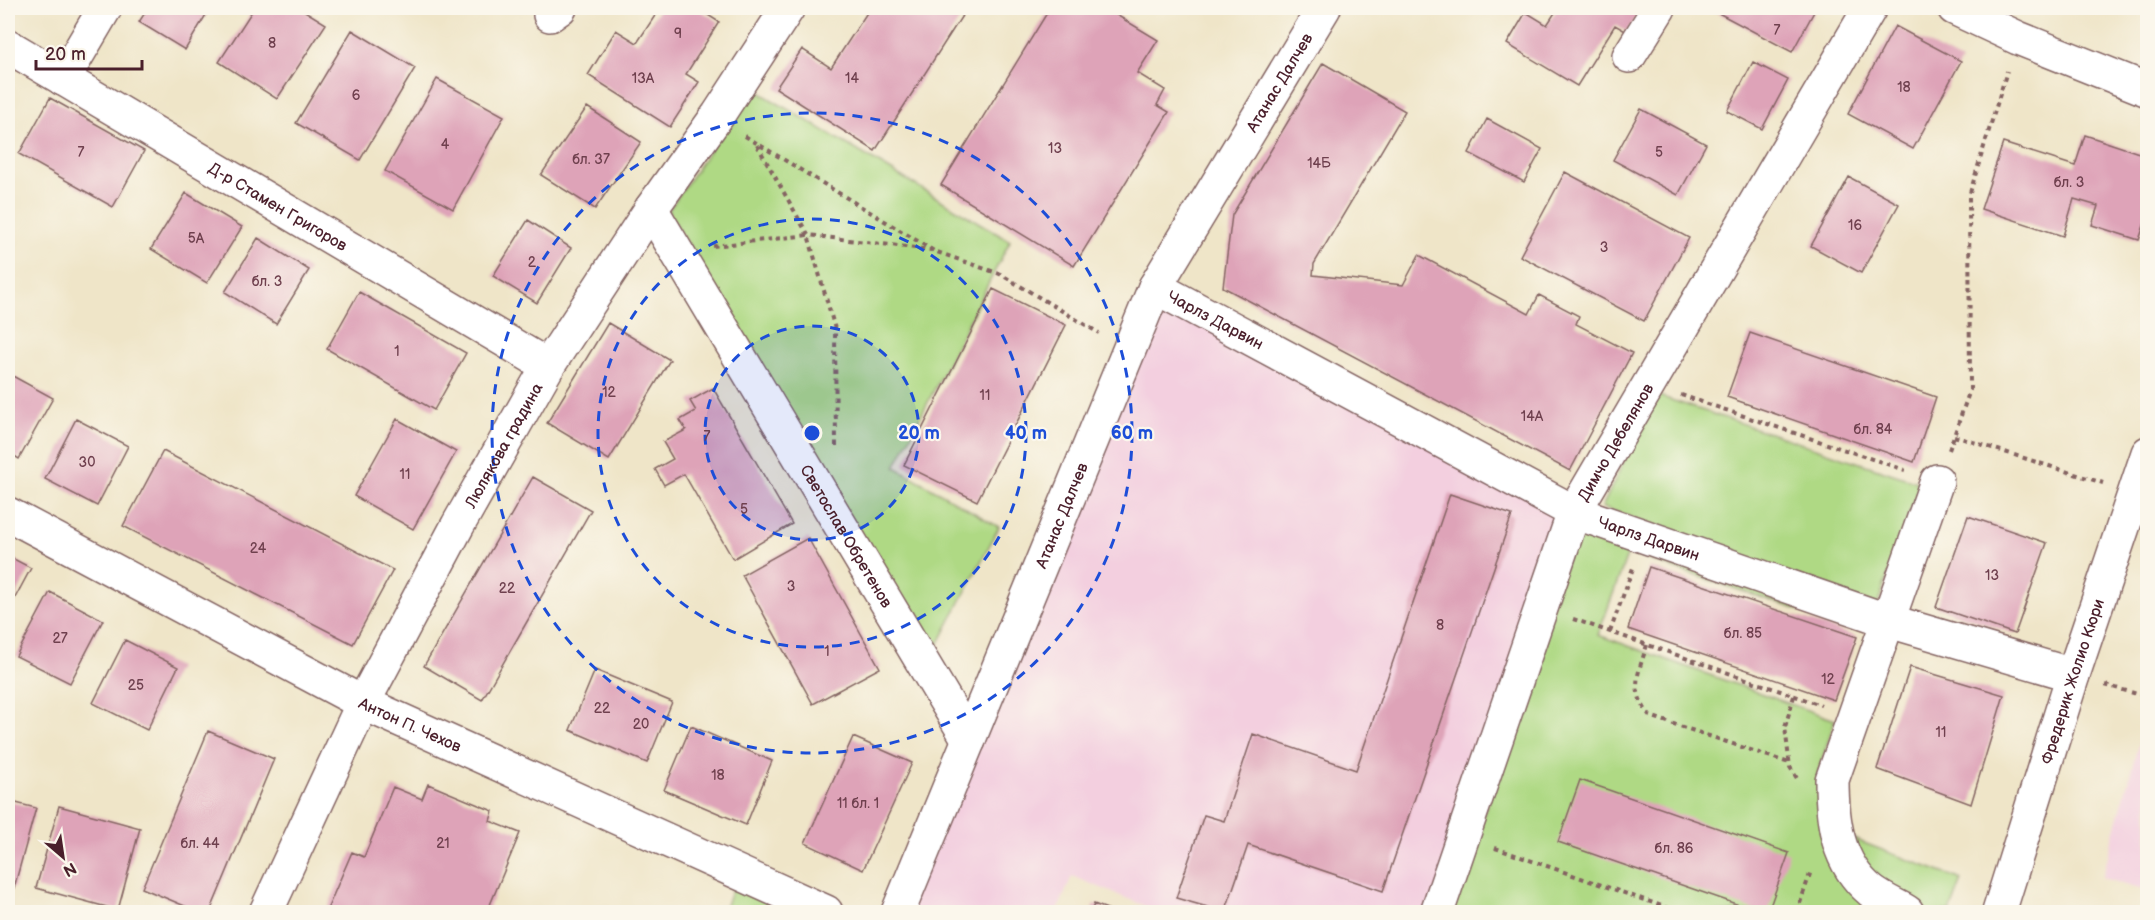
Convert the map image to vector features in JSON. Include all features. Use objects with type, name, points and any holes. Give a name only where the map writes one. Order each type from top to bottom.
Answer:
[{"type":"street","points":[[63,79],[105,8]]},
{"type":"street","name":"Люлякова градина","points":[[266,912],[363,704],[458,525],[548,366],[651,209],[718,116],[788,8]]},
{"type":"street","name":"Атанас Далчев","points":[[897,912],[1155,286],[1324,8]]},
{"type":"street","points":[[1629,56],[1659,8]]},
{"type":"street","name":"Димчо Дебелянов","points":[[1437,912],[1575,512],[1870,8]]},
{"type":"street","points":[[1954,8],[2018,38],[2148,90]]},
{"type":"street","name":"Д-р Стамен Григоров","points":[[8,46],[548,366]]},
{"type":"street","name":"Светослав Обретенов","points":[[651,209],[969,741]]},
{"type":"street","name":"Чарлз Дарвин","points":[[1155,286],[1575,512],[1889,621],[2073,675]]},
{"type":"street","name":"Фредерик Жолио Кюри","points":[[1999,912],[2073,675],[2141,495],[2148,453]]},
{"type":"street","points":[[1907,912],[1871,891],[1845,860],[1835,829],[1832,780],[1937,481]]},
{"type":"street","name":"Антон П. Чехов","points":[[8,514],[363,704],[826,912]]},
{"type":"path","points":[[1649,385],[1937,481],[1970,390],[1969,196],[2009,66]]},
{"type":"path","points":[[718,116],[757,145],[934,251],[1000,274],[1129,350]]},
{"type":"path","points":[[757,145],[808,235],[835,329],[836,459]]},
{"type":"path","points":[[702,248],[808,235],[934,251]]},
{"type":"path","points":[[1954,436],[2141,495]]},
{"type":"path","points":[[1610,632],[1644,537]]},
{"type":"path","points":[[1541,608],[1854,716]]},
{"type":"path","points":[[1647,645],[1637,678],[1636,690],[1643,707],[1650,716],[1789,763]]},
{"type":"path","points":[[2073,675],[2148,697]]},
{"type":"path","points":[[1794,696],[1785,727],[1789,763],[1793,776],[1815,796],[1833,806]]},
{"type":"path","points":[[1492,847],[1678,912]]},
{"type":"path","points":[[1797,912],[1814,864]]},
{"type":"shaded area","points":[[1155,287],[1574,512],[1437,912],[1160,912],[1072,876],[1057,912],[898,912]]},
{"type":"shaded area","points":[[2143,727],[2148,728],[2147,890],[2102,878]]},
{"type":"green space","points":[[752,88],[1010,241],[895,467],[999,527],[931,658],[668,211]]},
{"type":"green space","points":[[1656,395],[1920,483],[1877,606],[1602,507]]},
{"type":"green space","points":[[1579,521],[1862,619],[1858,630],[1628,553],[1598,635],[1835,720],[1818,772],[1853,839],[1962,880],[1950,912],[1452,912]]},
{"type":"green space","points":[[739,873],[826,912],[723,912]]},
{"type":"building","points":[[148,8],[210,8],[185,50],[139,22]]},
{"type":"building","points":[[254,8],[300,8],[326,24],[277,99],[219,62]]},
{"type":"building","points":[[660,8],[697,8],[719,22],[686,74],[699,82],[670,127],[588,75],[616,30],[637,43]]},
{"type":"building","points":[[870,8],[967,8],[875,151],[776,88],[802,49],[831,68]]},
{"type":"building","points":[[1050,8],[1105,8],[1158,40],[1137,73],[1165,90],[1157,105],[1169,112],[1074,266],[941,185]]},
{"type":"building","points":[[1558,8],[1642,8],[1627,32],[1615,25],[1577,86],[1507,44],[1526,12],[1547,25]]},
{"type":"building","points":[[1709,8],[1816,8],[1792,52]]},
{"type":"building","points":[[1895,26],[1961,61],[1913,149],[1848,114]]},
{"type":"building","points":[[352,30],[415,68],[360,160],[296,123]]},
{"type":"building","points":[[1753,62],[1788,80],[1762,129],[1727,111]]},
{"type":"building","points":[[1323,63],[1405,111],[1314,264],[1313,275],[1403,285],[1419,255],[1529,314],[1539,295],[1579,316],[1576,324],[1632,353],[1570,471],[1223,287],[1232,215]]},
{"type":"building","points":[[437,79],[504,116],[453,209],[385,171]]},
{"type":"building","points":[[50,98],[144,151],[113,207],[19,154]]},
{"type":"building","points":[[587,107],[641,142],[595,209],[541,175]]},
{"type":"building","points":[[1641,109],[1706,144],[1678,195],[1613,160]]},
{"type":"building","points":[[1487,119],[1542,149],[1524,182],[1469,153]]},
{"type":"building","points":[[2085,135],[2148,156],[2148,214],[2139,240],[2092,225],[2098,206],[2074,199],[2063,236],[1981,209],[2003,143],[2075,166]]},
{"type":"building","points":[[1565,172],[1689,238],[1644,321],[1520,256]]},
{"type":"building","points":[[1849,177],[1899,204],[1861,273],[1811,246]]},
{"type":"building","points":[[186,193],[242,227],[207,283],[151,249]]},
{"type":"building","points":[[528,220],[571,248],[537,303],[493,276]]},
{"type":"building","points":[[258,238],[309,270],[276,324],[225,292]]},
{"type":"building","points":[[993,289],[1066,325],[977,501],[904,465]]},
{"type":"building","points":[[359,292],[466,353],[434,410],[327,349]]},
{"type":"building","points":[[608,323],[670,360],[609,460],[547,423]]},
{"type":"building","points":[[1750,333],[1936,397],[1914,462],[1727,397]]},
{"type":"building","points":[[9,374],[53,398],[19,459],[8,452]]},
{"type":"building","points":[[713,388],[792,524],[733,559],[684,474],[664,485],[655,469],[673,459],[663,442],[686,430],[680,420],[696,411],[690,401]]},
{"type":"building","points":[[76,419],[128,446],[97,506],[45,479]]},
{"type":"building","points":[[397,419],[456,452],[413,529],[354,496]]},
{"type":"building","points":[[163,451],[393,570],[353,644],[123,526]]},
{"type":"building","points":[[533,477],[591,510],[482,700],[424,666]]},
{"type":"building","points":[[1450,494],[1512,515],[1383,891],[1248,845],[1225,912],[1176,898],[1204,815],[1224,821],[1253,734],[1356,770]]},
{"type":"building","points":[[1968,516],[2047,543],[2015,634],[1936,607]]},
{"type":"building","points":[[808,538],[880,668],[813,704],[742,575]]},
{"type":"building","points":[[8,556],[31,568],[8,611]]},
{"type":"building","points":[[1649,567],[1857,637],[1834,700],[1628,629]]},
{"type":"building","points":[[50,592],[103,620],[70,683],[16,656]]},
{"type":"building","points":[[125,640],[178,667],[147,730],[93,703]]},
{"type":"building","points":[[1910,667],[2004,695],[1971,804],[1877,769]]},
{"type":"building","points":[[595,670],[672,702],[647,763],[570,730]]},
{"type":"building","points":[[691,726],[772,761],[746,825],[664,790]]},
{"type":"building","points":[[208,731],[274,759],[210,912],[199,912],[142,888]]},
{"type":"building","points":[[853,737],[912,763],[863,870],[805,843]]},
{"type":"building","points":[[1580,780],[1789,853],[1768,912],[1759,912],[1558,842]]},
{"type":"building","points":[[428,784],[493,811],[490,821],[520,833],[487,912],[326,912],[352,852],[364,857],[393,787],[422,799]]},
{"type":"building","points":[[8,801],[36,808],[14,888],[8,886]]},
{"type":"building","points":[[59,806],[140,828],[118,910],[36,888]]},
{"type":"building","points":[[1094,904],[1115,912],[1091,912]]}]
